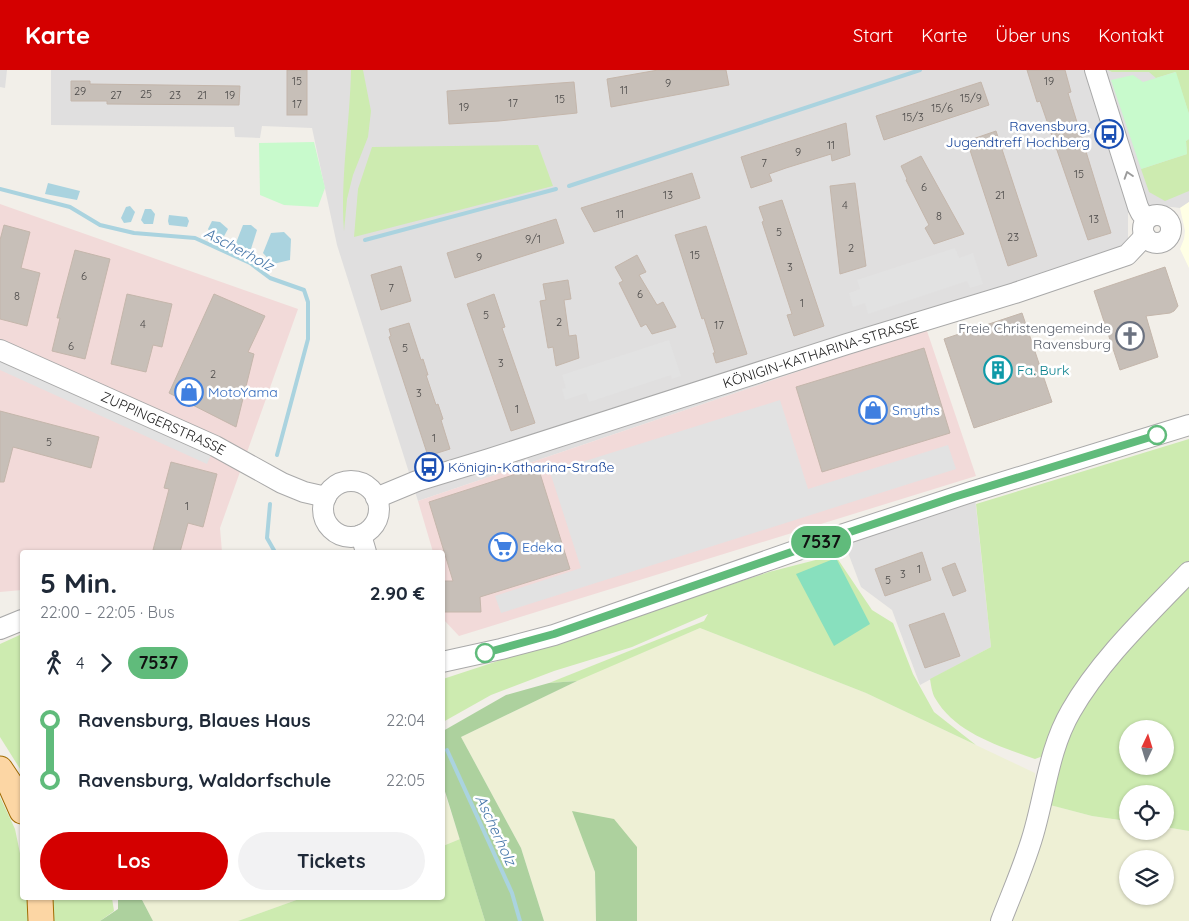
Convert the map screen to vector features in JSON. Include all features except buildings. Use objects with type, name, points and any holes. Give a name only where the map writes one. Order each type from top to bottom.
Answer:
[{"type":"main road","points":[[0,769],[10,784],[20,806]]},
{"type":"main road","points":[[40,900],[41,921]]},
{"type":"street","name":"KÖNIGIN-KATHARINA-STRASSE","points":[[376,498],[421,479],[1015,293],[1127,255],[1146,227],[1095,70]]},
{"type":"street","name":"ZUPPINGERSTRASSE","points":[[0,350],[215,446],[282,483],[304,492],[326,497]]},
{"type":"street","points":[[445,661],[501,649],[554,634],[935,504],[1189,425]]},
{"type":"street","points":[[349,482],[366,486],[373,492],[376,498],[379,508],[378,516],[364,544],[353,537],[336,533],[325,520],[323,511],[326,497],[333,488],[341,483],[349,482]]},
{"type":"street","points":[[1001,921],[1035,829],[1058,737],[1070,713],[1085,687],[1108,659],[1189,572]]},
{"type":"street","points":[[0,629],[20,621]]},
{"type":"shaded area","points":[[0,70],[7,70],[5,88],[0,87]]},
{"type":"shaded area","points":[[51,70],[1189,70],[1189,202],[1180,208],[1154,205],[1128,213],[1128,265],[926,328],[418,501],[337,245],[312,128],[262,126],[260,138],[235,137],[234,127],[51,125]]},
{"type":"shaded area","points":[[1189,202],[1189,268],[1180,249],[1185,231],[1180,208]]},
{"type":"shaded area","points":[[0,204],[298,309],[220,528],[222,550],[20,550],[20,590],[0,592]]},
{"type":"shaded area","points":[[955,248],[959,258],[973,253],[983,284],[970,288],[967,281],[868,314],[865,303],[853,307],[849,293],[860,289],[857,280]]},
{"type":"shaded area","points":[[926,328],[976,476],[459,636],[445,621],[445,550],[432,550],[418,501]]},
{"type":"shaded area","points":[[669,340],[681,376],[672,379],[671,375],[589,402],[586,393],[565,400],[562,389],[566,388],[562,375]]},
{"type":"shaded area","points":[[0,350],[215,446],[207,464],[0,370]]},
{"type":"shaded area","points":[[780,400],[808,489],[948,445],[956,469],[501,613],[495,596],[581,568],[550,472]]},
{"type":"shaded area","points":[[975,497],[991,647],[920,685],[892,610],[861,587],[844,542]]},
{"type":"shaded area","points":[[700,628],[866,693],[1035,773],[1036,803],[994,921],[637,921],[637,847],[573,811],[595,872],[596,921],[544,921],[521,848],[461,737],[591,674]]},
{"type":"shaded area","points":[[445,794],[460,839],[445,845]]},
{"type":"shaded area","points":[[1050,805],[1092,816],[1119,820],[1119,840],[1174,840],[1174,828],[1189,831],[1189,921],[1004,921]]},
{"type":"shaded area","points":[[142,900],[296,900],[238,921],[153,921]]},
{"type":"green space","points":[[351,70],[363,70],[371,111],[368,137],[353,175],[347,199],[344,231],[343,191]]},
{"type":"green space","points":[[1108,70],[1189,70],[1189,114],[1175,72],[1156,78],[1149,72],[1112,72]]},
{"type":"green space","points":[[1176,72],[1189,114],[1189,139],[1186,141],[1187,154],[1141,169],[1111,80],[1133,75],[1143,82]]},
{"type":"green space","points":[[1189,139],[1189,191],[1165,201],[1149,192],[1141,169],[1187,154],[1186,141]]},
{"type":"green space","points":[[314,142],[325,188],[318,207],[284,205],[260,195],[259,143]]},
{"type":"green space","points":[[538,145],[553,186],[354,237],[358,189],[372,147]]},
{"type":"green space","points":[[1189,439],[1189,566],[1043,756],[1035,759],[1007,749],[979,737],[954,720],[935,698],[930,679],[991,647],[976,504]]},
{"type":"green space","points":[[835,555],[872,610],[893,623],[913,674],[934,712],[976,745],[866,693],[700,628],[577,681],[549,683],[704,621],[708,614],[632,647],[554,671],[491,695],[445,721],[445,678],[769,572]]},
{"type":"green space","points":[[836,558],[870,624],[834,646],[796,574]]},
{"type":"green space","points":[[1189,581],[1189,831],[1174,828],[1174,785],[1119,785],[1119,820],[1092,816],[1050,805],[1054,768],[1084,699]]},
{"type":"green space","points":[[20,635],[20,769],[0,737],[0,644]]},
{"type":"green space","points":[[577,681],[461,737],[521,848],[544,921],[485,921],[445,791],[445,730],[506,695],[549,683]]},
{"type":"green space","points":[[0,797],[15,829],[20,853],[20,900],[27,900],[28,921],[0,921]]},
{"type":"green space","points":[[572,811],[614,819],[637,847],[637,921],[596,921],[595,872]]},
{"type":"green space","points":[[460,839],[485,921],[238,921],[296,900],[445,900],[445,845]]},
{"type":"green space","points":[[52,900],[112,900],[114,911],[100,921],[52,921]]},
{"type":"green space","points":[[118,900],[142,900],[153,921],[100,921],[118,909]]},
{"type":"water","points":[[48,183],[80,191],[77,200],[45,194]]},
{"type":"water","points":[[130,206],[135,212],[131,222],[124,223],[121,218],[126,207]]},
{"type":"water","points":[[145,209],[151,209],[155,214],[153,224],[144,224],[141,220]]},
{"type":"water","points":[[169,215],[187,217],[189,221],[187,227],[169,225]]},
{"type":"water","points":[[212,221],[220,222],[228,229],[223,238],[213,237],[208,229]]},
{"type":"water","points":[[243,225],[251,225],[257,230],[251,249],[240,249],[236,243]]},
{"type":"water","points":[[284,232],[291,239],[290,260],[273,264],[263,253],[271,233]]},
{"type":"waterway","points":[[569,186],[920,70]]},
{"type":"waterway","name":"Ascherholz","points":[[0,189],[70,207],[100,225],[134,233],[195,238],[250,263],[270,278],[304,290],[308,302],[308,339],[277,455]]},
{"type":"waterway","points":[[365,240],[556,189]]},
{"type":"waterway","name":"Ascherholz","points":[[270,504],[267,538],[274,550]]},
{"type":"waterway","name":"Ascherholz","points":[[447,750],[512,893],[520,921]]},
{"type":"bus line","name":"7537","points":[[485,653],[554,634],[954,497],[1157,435]]},
{"type":"place","name":"Ravensburg, Jugendtreff Hochberg","points":[[1109,134]]},
{"type":"place","name":"Freie Christengemeinde Ravensburg","points":[[1130,336]]},
{"type":"place","name":"Fa. Burk","points":[[998,370]]},
{"type":"place","name":"MotoYama","points":[[189,392]]},
{"type":"place","name":"Smyths","points":[[873,410]]},
{"type":"place","name":"Königin-Katharina-Straße","points":[[429,467]]},
{"type":"place","name":"Edeka","points":[[503,547]]}]
